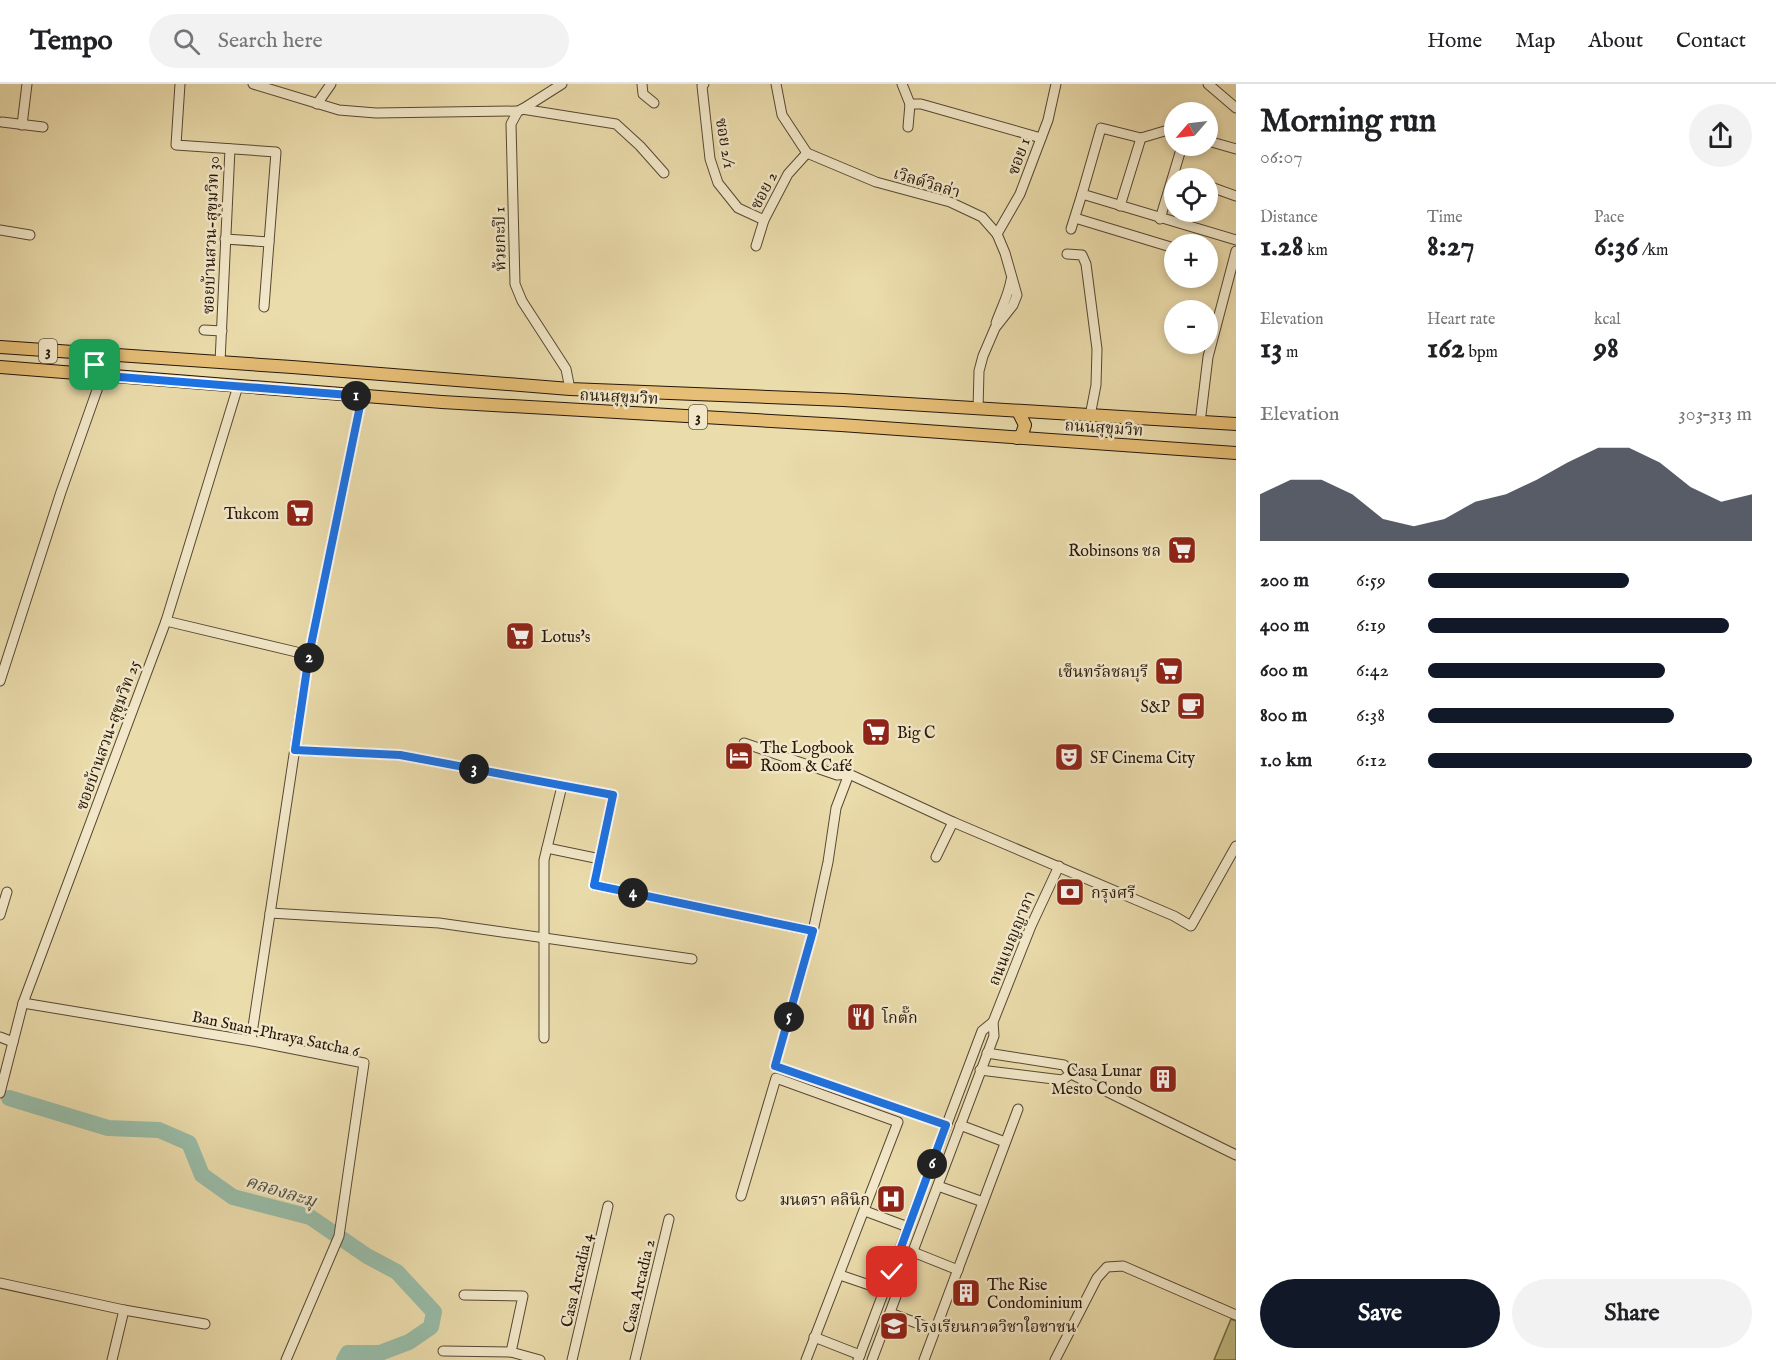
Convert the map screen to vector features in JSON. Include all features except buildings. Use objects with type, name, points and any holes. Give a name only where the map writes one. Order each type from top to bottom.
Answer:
[{"type":"main road","name":"ถนนสุขุมวิท","points":[[0,348],[220,362],[570,389],[843,400],[1236,424]]},
{"type":"main road","points":[[96,354],[98,375]]},
{"type":"main road","name":"ถนนสุขุมวิท","points":[[0,368],[362,396],[1236,453]]},
{"type":"main road","points":[[1017,438],[1022,434],[1024,425],[1018,411]]},
{"type":"street","points":[[22,125],[27,84]]},
{"type":"street","name":"ซอยบ้านสวน-สุขุมวิท 30","points":[[180,84],[176,145],[230,149],[220,362]]},
{"type":"street","points":[[253,84],[284,89],[317,104],[339,110],[376,113],[520,110],[616,124],[664,173]]},
{"type":"street","points":[[317,104],[331,84]]},
{"type":"street","points":[[520,110],[545,89],[562,84]]},
{"type":"street","points":[[642,84],[645,97],[654,104]]},
{"type":"street","name":"ซอย 2/1","points":[[704,84],[702,86],[710,159],[718,183],[738,208],[764,220]]},
{"type":"street","points":[[776,84],[783,115],[807,153]]},
{"type":"street","points":[[902,84],[910,104],[908,127]]},
{"type":"street","name":"ซอย 1","points":[[997,234],[1020,194],[1048,120],[1056,84]]},
{"type":"street","points":[[1208,84],[1236,108]]},
{"type":"street","points":[[910,104],[921,104],[1041,138]]},
{"type":"street","name":"ห้วยกะปิ 1","points":[[520,110],[511,124],[515,284],[522,301],[566,369],[570,389]]},
{"type":"street","points":[[2,122],[43,128]]},
{"type":"street","points":[[1071,229],[1101,128],[1142,138],[1164,131]]},
{"type":"street","points":[[1120,206],[1142,138]]},
{"type":"street","points":[[1218,144],[1236,149]]},
{"type":"street","points":[[230,149],[276,152],[264,307]]},
{"type":"street","name":"ซอย 2","points":[[756,246],[764,220],[788,174],[807,153]]},
{"type":"street","name":"เวิลด์วิลล่า","points":[[807,153],[876,182],[950,202],[982,217],[997,234],[1012,276],[1009,291],[1004,299],[979,371],[978,409]]},
{"type":"street","points":[[1218,189],[1236,195]]},
{"type":"street","points":[[1082,194],[1236,240]]},
{"type":"street","points":[[1160,219],[1164,205]]},
{"type":"street","points":[[1075,218],[1164,245]]},
{"type":"street","points":[[0,230],[30,235]]},
{"type":"street","points":[[225,239],[269,242]]},
{"type":"street","points":[[1200,423],[1208,357],[1236,251]]},
{"type":"street","points":[[1067,254],[1082,255],[1086,264],[1097,349],[1096,385],[1090,416]]},
{"type":"street","points":[[204,330],[222,331]]},
{"type":"street","points":[[0,681],[98,375]]},
{"type":"street","name":"ซอยบ้านสวน-สุขุมวิท 25","points":[[0,1093],[23,1003],[166,621],[238,386]]},
{"type":"street","points":[[251,1040],[309,655],[362,396]]},
{"type":"street","points":[[166,621],[309,655]]},
{"type":"street","points":[[744,742],[837,775],[849,774],[953,822],[1174,916],[1191,926],[1236,846]]},
{"type":"street","points":[[295,750],[400,755],[613,795],[594,885],[813,931]]},
{"type":"street","points":[[849,774],[836,808],[828,862],[813,931],[775,1066],[946,1125]]},
{"type":"street","points":[[544,1038],[544,860],[562,786]]},
{"type":"street","points":[[936,857],[953,822]]},
{"type":"street","points":[[547,848],[600,859]]},
{"type":"street","name":"ถนนเบญญาภา","points":[[872,1360],[994,1036],[993,1022],[1031,926],[1059,866]]},
{"type":"street","points":[[0,915],[7,892]]},
{"type":"street","points":[[270,913],[439,923],[692,959]]},
{"type":"street","name":"Ban Suan-Phraya Satcha 6","points":[[23,1003],[251,1040],[364,1063],[341,1228],[335,1248],[286,1360]]},
{"type":"street","name":"ถนนเบญญาภา","points":[[859,1358],[982,1031],[993,1022]]},
{"type":"street","points":[[0,1037],[13,1042]]},
{"type":"street","points":[[987,1053],[1064,1065],[1071,1074],[1236,1155]]},
{"type":"street","points":[[980,1070],[1062,1080],[1071,1074]]},
{"type":"street","points":[[741,1196],[776,1077],[898,1122],[806,1360]]},
{"type":"street","points":[[924,1360],[1018,1109]]},
{"type":"street","points":[[960,1125],[1005,1142]]},
{"type":"street","points":[[939,1144],[951,1149]]},
{"type":"street","points":[[938,1186],[983,1202]]},
{"type":"street","name":"Casa Arcadia 4","points":[[572,1360],[608,1206]]},
{"type":"street","points":[[865,1211],[908,1227]]},
{"type":"street","name":"Casa Arcadia 2","points":[[635,1360],[669,1219]]},
{"type":"street","points":[[913,1252],[958,1270]]},
{"type":"street","points":[[1055,1360],[1097,1278],[1107,1267],[1123,1266],[1236,1315]]},
{"type":"street","points":[[892,1272],[903,1276]]},
{"type":"street","points":[[840,1275],[884,1290]]},
{"type":"street","points":[[0,1283],[124,1310],[205,1324]]},
{"type":"street","points":[[464,1294],[523,1296],[511,1352]]},
{"type":"street","points":[[112,1360],[124,1310]]},
{"type":"street","points":[[890,1313],[935,1330]]},
{"type":"street","points":[[814,1337],[859,1358]]},
{"type":"street","points":[[443,1351],[478,1356],[511,1352],[540,1360]]},
{"type":"shaded area","points":[[1231,1319],[1236,1321],[1236,1360],[1214,1360]]},
{"type":"waterway","name":"คลองละมุ","points":[[9,1098],[108,1128],[159,1130],[189,1143],[202,1175],[233,1197],[310,1217],[367,1256],[397,1272],[434,1312],[431,1327],[409,1342],[380,1353],[348,1353],[344,1360]]},
{"type":"place","name":"Tukcom","points":[[300,513]]},
{"type":"place","name":"Robinsons ชล","points":[[1182,550]]},
{"type":"place","name":"Lotus's","points":[[520,636]]},
{"type":"place","name":"เซ็นทรัลชลบุรี","points":[[1169,671]]},
{"type":"place","name":"S&P","points":[[1191,706]]},
{"type":"place","name":"Big C","points":[[876,732]]},
{"type":"place","name":"The Logbook Room & Café","points":[[739,756]]},
{"type":"place","name":"SF Cinema City","points":[[1069,757]]},
{"type":"place","name":"กรุงศรี","points":[[1070,892]]},
{"type":"place","name":"โกตั๊ก","points":[[861,1017]]},
{"type":"place","name":"Casa Lunar Mesto Condo","points":[[1163,1079]]},
{"type":"place","name":"มนตรา คลินิก","points":[[891,1199]]},
{"type":"place","name":"The Rise Condominium","points":[[966,1293]]},
{"type":"place","name":"โรงเรียนกวดวิชาใอชาชน","points":[[894,1326]]},
{"type":"route","points":[[95,365],[94,375],[362,396],[309,655],[295,750],[400,755],[613,795],[594,885],[813,931],[775,1066],[946,1125],[892,1272]]}]
